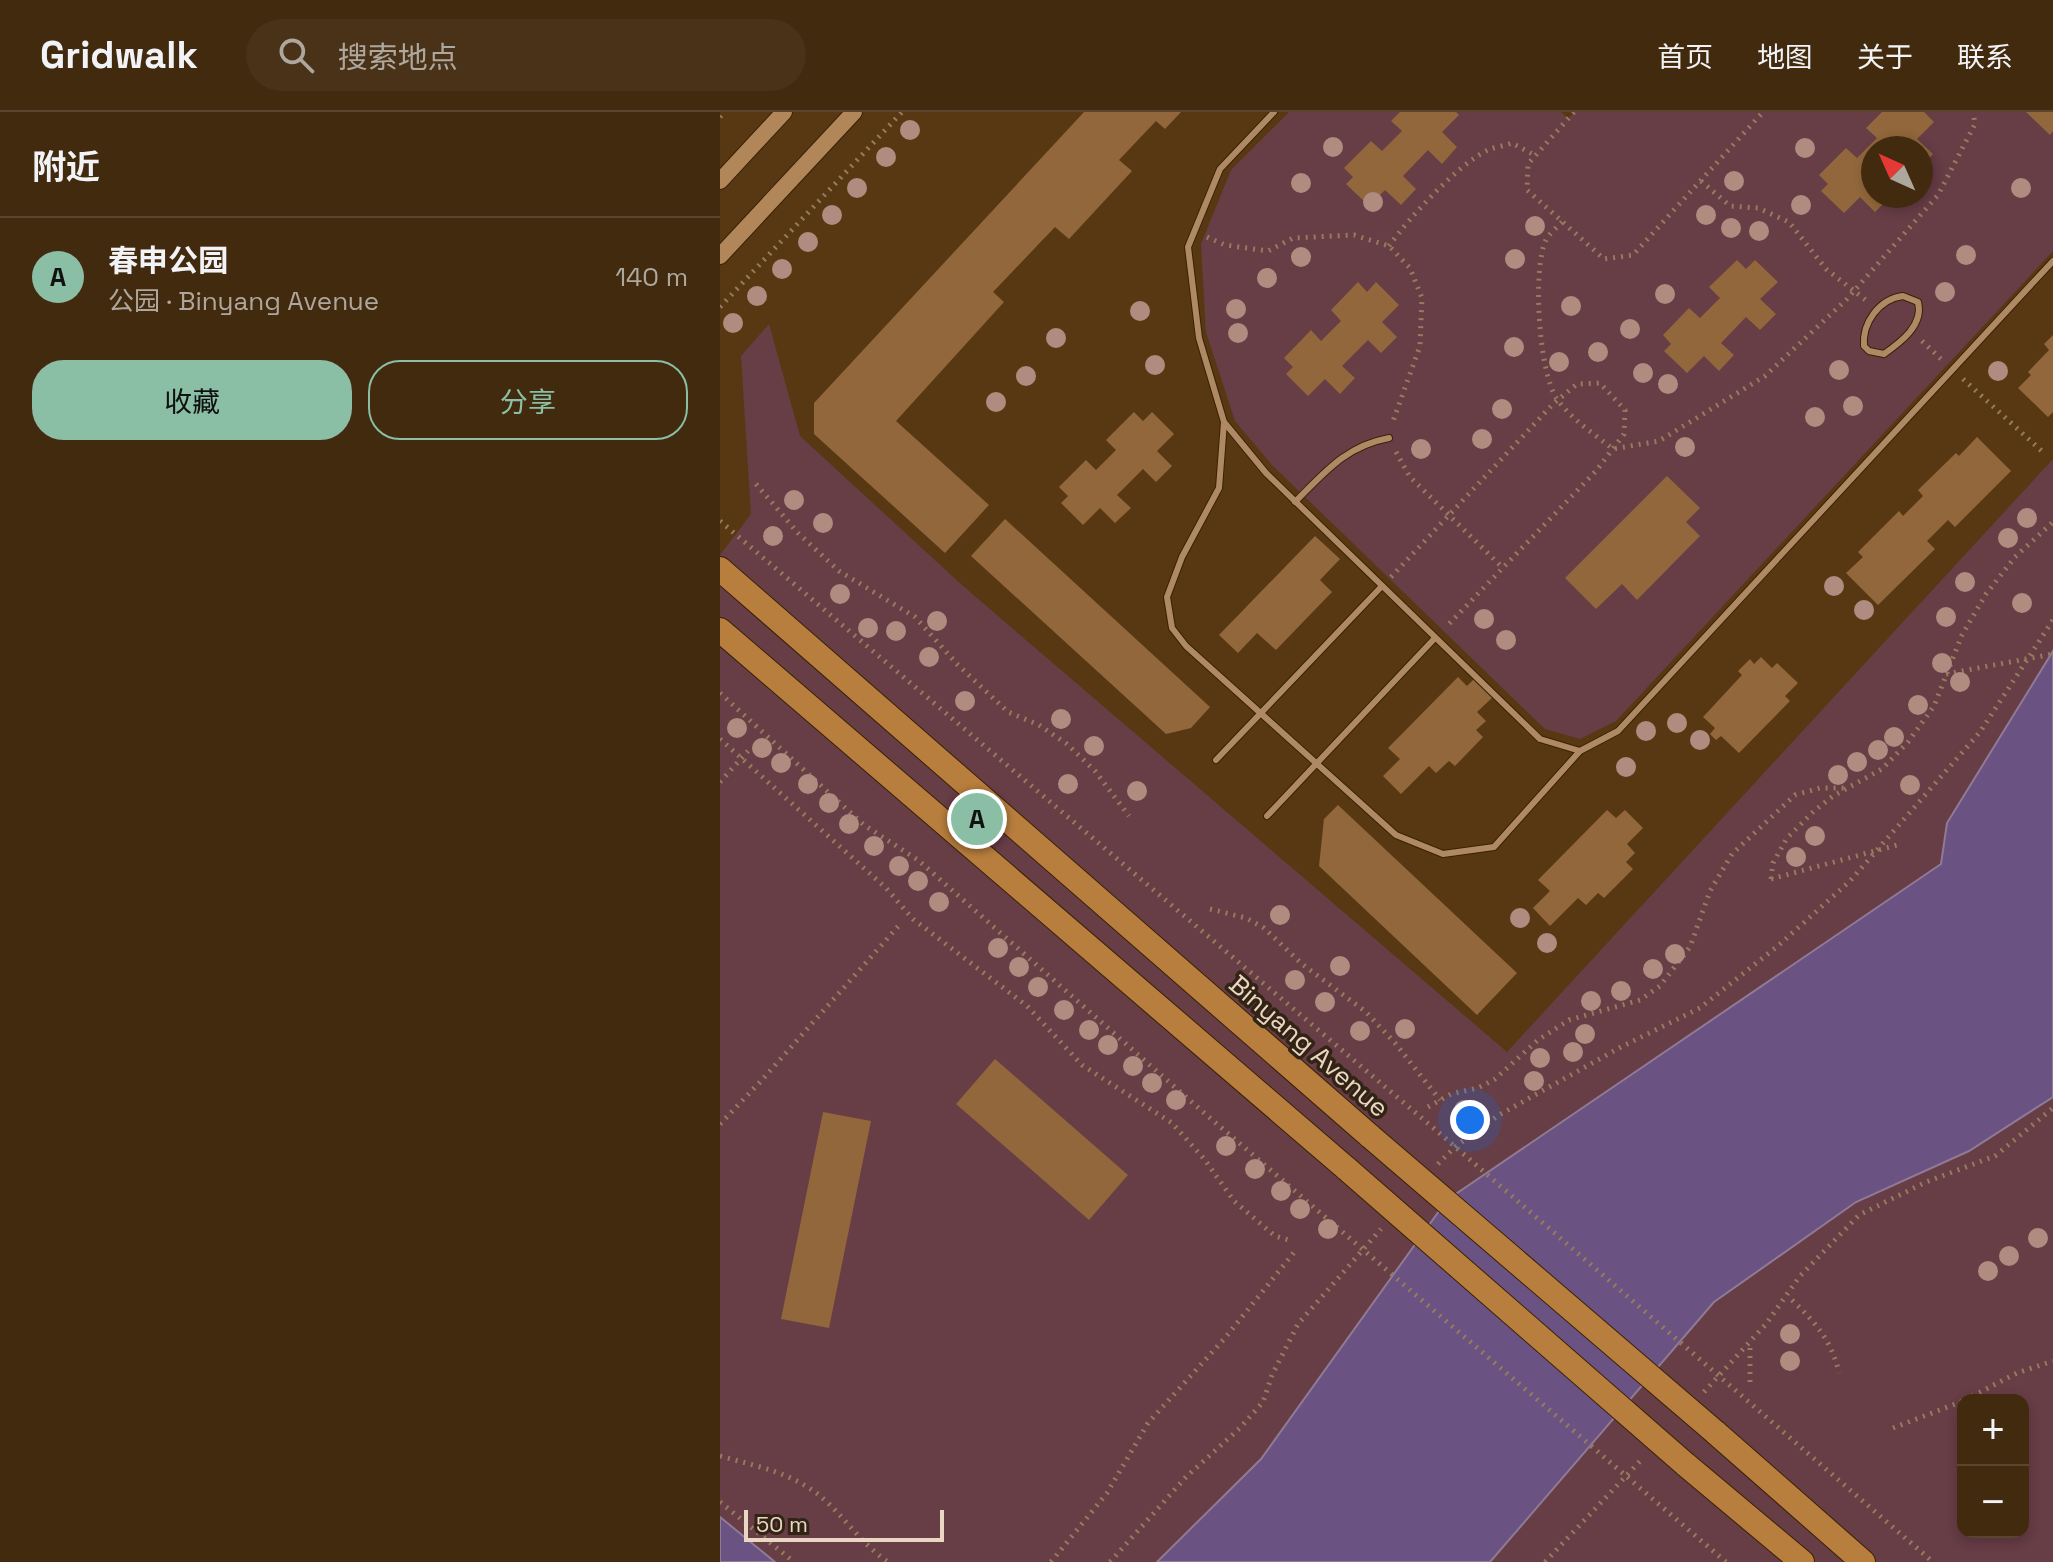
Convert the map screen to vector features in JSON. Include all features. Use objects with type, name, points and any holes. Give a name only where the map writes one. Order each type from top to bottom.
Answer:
[{"type":"highway","name":"Binyang Avenue","points":[[720,569],[1861,1560]]},
{"type":"highway","points":[[720,630],[1802,1562]]},
{"type":"main road","points":[[720,181],[784,112]]},
{"type":"main road","points":[[720,256],[854,112]]},
{"type":"lane","points":[[1274,112],[1220,169],[1188,247],[1199,338],[1224,422],[1219,488],[1182,557],[1167,597],[1172,628],[1186,646],[1396,835],[1443,854],[1494,847],[1580,751],[1618,731],[2053,261]]},
{"type":"lane","points":[[1903,296],[1918,302],[1920,310],[1911,331],[1884,354],[1869,351],[1864,346],[1866,325],[1878,310],[1896,297],[1903,296]]},
{"type":"lane","points":[[1224,422],[1266,473],[1540,739],[1580,751]]},
{"type":"lane","points":[[1295,502],[1340,457],[1367,442],[1389,438]]},
{"type":"lane","points":[[1216,760],[1382,586]]},
{"type":"lane","points":[[1267,816],[1435,638]]},
{"type":"path","points":[[720,117],[724,112]]},
{"type":"path","points":[[720,307],[902,112]]},
{"type":"path","points":[[1574,112],[1528,164],[1527,190],[1604,259],[1633,255],[1763,112]]},
{"type":"path","points":[[1562,222],[1546,240],[1538,271],[1541,335],[1549,385],[1558,400],[1578,421],[1613,449],[1659,441],[1765,376],[1847,299],[1938,195],[1975,124],[1973,112]]},
{"type":"path","points":[[1389,246],[1404,225],[1459,172],[1487,151],[1512,143],[1536,156]]},
{"type":"path","points":[[1701,181],[1730,206],[1758,208],[1789,222],[1826,269],[1878,310]]},
{"type":"path","points":[[1194,231],[1225,245],[1268,251],[1293,238],[1354,235],[1389,246],[1410,268],[1422,298],[1420,346],[1389,438],[1410,477],[1503,568]]},
{"type":"path","points":[[1911,331],[2045,454]]},
{"type":"path","points":[[1382,586],[1558,400],[1577,384],[1600,383],[1625,410],[1624,434],[1596,471],[1435,638]]},
{"type":"path","points":[[756,484],[820,555],[859,584],[915,617],[987,695],[1008,712],[1039,725],[1067,744],[1095,771],[1129,816]]},
{"type":"path","points":[[720,521],[1437,1131],[1933,1562]]},
{"type":"path","points":[[1897,845],[1771,879],[1773,863],[1787,838],[1814,811],[1882,769],[1908,742],[1934,706],[1962,635],[1986,594],[2015,557],[2053,522]]},
{"type":"path","points":[[1432,1169],[1455,1147],[1499,1115],[1621,1047],[1700,1008],[1779,945],[1850,881],[1980,732],[2053,620]]},
{"type":"path","points":[[1946,674],[2053,654]]},
{"type":"path","points":[[720,693],[864,825],[918,860],[1195,1105],[1726,1562]]},
{"type":"path","points":[[720,739],[886,888],[913,919],[1027,1006],[1082,1065],[1172,1123],[1205,1160],[1234,1201],[1275,1236],[1292,1241]]},
{"type":"path","points":[[720,782],[748,751]]},
{"type":"path","points":[[1428,1107],[1451,1094],[1478,1088],[1495,1079],[1538,1040],[1569,1020],[1640,1000],[1660,986],[1690,947],[1710,891],[1732,854],[1795,795],[1820,788],[1848,788]]},
{"type":"path","points":[[1210,909],[1246,918],[1264,928],[1302,964],[1366,1012],[1440,1100]]},
{"type":"path","points":[[720,1124],[902,922]]},
{"type":"path","points":[[1698,1398],[1766,1324],[1800,1276],[1859,1215],[1926,1182],[1995,1156],[2053,1108]]},
{"type":"path","points":[[1110,1562],[1186,1477],[1240,1428],[1263,1402],[1272,1375],[1298,1324],[1383,1226]]},
{"type":"path","points":[[1051,1562],[1107,1493],[1148,1423],[1225,1338],[1296,1250]]},
{"type":"path","points":[[1792,1300],[1820,1328],[1836,1357],[1839,1373]]},
{"type":"path","points":[[1750,1341],[1750,1382]]},
{"type":"path","points":[[1976,1394],[2017,1373],[2053,1361]]},
{"type":"path","points":[[1893,1428],[1957,1403]]},
{"type":"path","points":[[1545,1562],[1646,1455]]},
{"type":"path","points":[[720,1456],[794,1477],[827,1502],[872,1551],[888,1562]]},
{"type":"path","points":[[720,1502],[794,1562]]},
{"type":"shaded area","points":[[1289,112],[1561,112],[1568,119],[1574,112],[2053,112],[2053,251],[1616,721],[1580,739],[1545,729],[1272,465],[1235,421],[1206,332],[1201,244],[1231,170]]},
{"type":"shaded area","points":[[769,324],[800,436],[963,586],[1507,1052],[2053,459],[2053,1562],[720,1562],[720,555],[751,514],[741,356]]},
{"type":"shaded area","points":[[2053,651],[2053,1097],[1969,1151],[1856,1202],[1714,1302],[1490,1562],[1157,1562],[1261,1459],[1447,1200],[1941,864],[1947,823]]},
{"type":"shaded area","points":[[720,1517],[775,1562],[720,1562]]},
{"type":"building","points":[[1084,112],[1181,112],[1165,129],[1156,121],[1119,160],[1132,171],[1069,239],[1055,227],[993,292],[1004,302],[896,421],[989,505],[945,553],[814,434],[814,403]]},
{"type":"building","points":[[1400,112],[1456,112],[1459,115],[1442,132],[1457,147],[1442,164],[1428,150],[1403,176],[1416,189],[1401,205],[1385,190],[1369,206],[1346,184],[1353,177],[1344,168],[1371,141],[1382,151],[1402,131],[1391,121]]},
{"type":"building","points":[[1882,112],[1924,112],[1934,122],[1920,136],[1875,136],[1866,128]]},
{"type":"building","points":[[2026,112],[2053,112],[2053,131],[2050,135]]},
{"type":"building","points":[[1846,148],[1857,158],[1861,154],[1861,198],[1844,213],[1821,191],[1828,184],[1819,175]]},
{"type":"building","points":[[1737,260],[1746,269],[1755,260],[1778,282],[1760,299],[1776,314],[1760,330],[1746,317],[1721,343],[1734,355],[1719,371],[1704,356],[1687,373],[1664,351],[1671,344],[1663,335],[1689,308],[1700,318],[1720,298],[1709,287]]},
{"type":"building","points":[[1358,282],[1367,292],[1376,282],[1399,305],[1382,322],[1397,337],[1381,353],[1368,340],[1342,366],[1355,378],[1340,394],[1325,379],[1308,396],[1286,374],[1293,367],[1284,358],[1311,330],[1321,341],[1341,321],[1331,310]]},
{"type":"building","points":[[2053,335],[2053,412],[2048,417],[2018,388],[2049,350],[2044,344]]},
{"type":"building","points":[[1134,412],[1143,421],[1152,412],[1174,434],[1157,451],[1172,466],[1156,482],[1143,469],[1117,495],[1131,508],[1115,523],[1100,508],[1083,525],[1061,503],[1068,496],[1059,487],[1086,460],[1096,470],[1116,450],[1106,440]]},
{"type":"building","points":[[1977,437],[2011,471],[1955,527],[1948,520],[1927,541],[1935,549],[1878,605],[1846,573],[1863,557],[1858,552],[1899,511],[1903,516],[1923,496],[1918,490]]},
{"type":"building","points":[[1667,476],[1700,508],[1686,522],[1700,536],[1637,600],[1622,584],[1596,609],[1565,578]]},
{"type":"building","points":[[1005,519],[1210,707],[1191,728],[1166,734],[971,556]]},
{"type":"building","points":[[1315,536],[1340,559],[1320,580],[1332,592],[1276,650],[1257,633],[1238,653],[1219,635]]},
{"type":"building","points":[[1761,657],[1772,668],[1777,663],[1798,683],[1785,696],[1790,701],[1739,753],[1721,736],[1716,740],[1710,734],[1715,728],[1703,717],[1742,675],[1738,671],[1750,659],[1754,664]]},
{"type":"building","points":[[1458,677],[1467,686],[1476,677],[1494,696],[1477,712],[1486,721],[1476,730],[1483,737],[1455,766],[1449,761],[1436,773],[1429,766],[1401,794],[1383,776],[1400,759],[1388,748]]},
{"type":"building","points":[[1338,805],[1517,973],[1477,1015],[1319,866],[1324,819]]},
{"type":"building","points":[[1607,810],[1616,818],[1625,810],[1643,828],[1627,844],[1635,853],[1626,862],[1633,869],[1604,898],[1598,893],[1586,905],[1578,898],[1550,926],[1533,908],[1550,891],[1538,880]]},
{"type":"building","points":[[995,1059],[1128,1175],[1089,1220],[956,1104]]},
{"type":"building","points":[[823,1112],[871,1121],[829,1328],[781,1319]]},
{"type":"place","name":"春申公园","points":[[977,819]]}]
